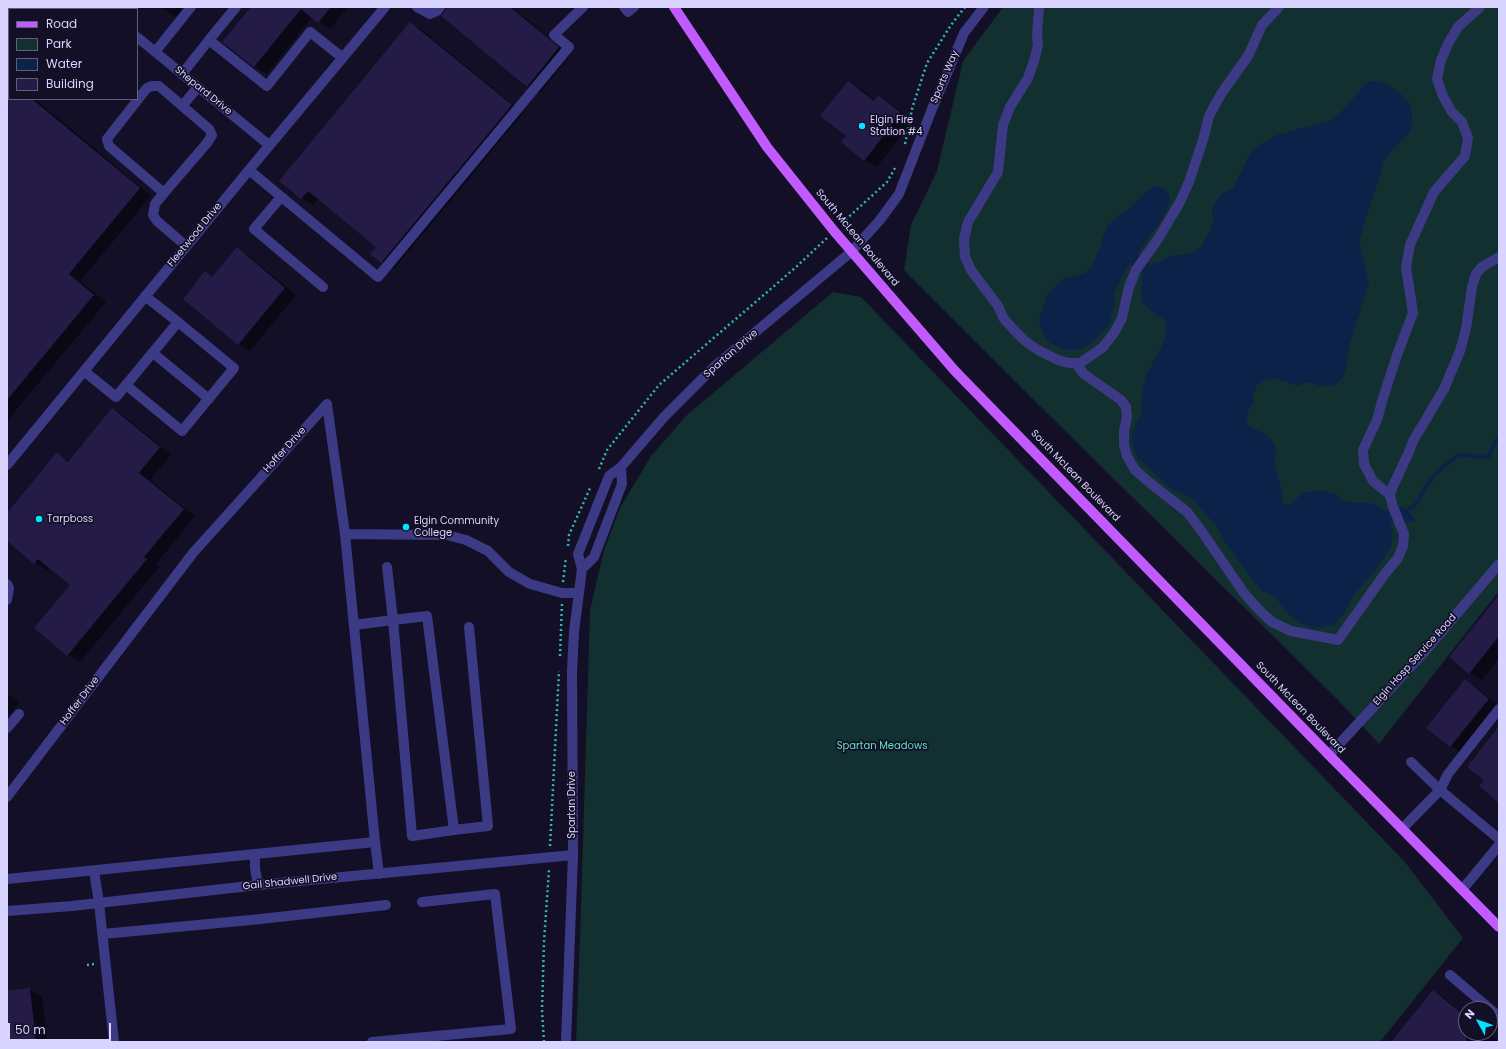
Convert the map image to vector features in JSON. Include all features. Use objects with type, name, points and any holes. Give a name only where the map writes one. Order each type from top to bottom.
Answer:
[{"type":"main road","name":"South McLean Boulevard","points":[[674,7],[767,146],[851,252],[955,371],[1402,830],[1499,927]]},
{"type":"street","points":[[155,52],[191,7]]},
{"type":"street","points":[[182,74],[236,7]]},
{"type":"street","name":"Fleetwood Drive","points":[[7,465],[186,246],[385,7]]},
{"type":"street","points":[[417,7],[430,14],[437,11],[440,7]]},
{"type":"street","points":[[249,170],[378,277],[569,47],[554,35],[583,7]]},
{"type":"street","points":[[624,7],[628,12],[634,7]]},
{"type":"street","name":"Sports Way","points":[[851,252],[880,220],[899,194],[932,109],[964,33],[984,7]]},
{"type":"street","points":[[1039,7],[1037,34],[1038,45],[1034,62],[1028,78],[1010,107],[1003,125],[998,172],[968,222],[964,239],[965,257],[971,270],[998,306],[1004,319],[1025,341],[1058,360],[1070,363],[1080,363],[1103,347],[1114,333],[1122,318],[1129,287],[1136,270],[1180,202],[1189,182],[1209,116],[1221,94],[1248,56],[1262,25],[1279,7]]},
{"type":"street","points":[[1080,363],[1079,368],[1084,374],[1121,400],[1126,407],[1127,416],[1124,431],[1124,446],[1136,470],[1186,512],[1198,526],[1244,593],[1258,610],[1272,622],[1291,631],[1338,640],[1384,574],[1398,558],[1403,546],[1404,534],[1390,496],[1374,481],[1364,464],[1363,450],[1377,420],[1394,362],[1413,313],[1406,267],[1410,245],[1434,192],[1464,156],[1468,138],[1462,122],[1451,111],[1442,96],[1438,79],[1441,60],[1458,27],[1480,7]]},
{"type":"street","points":[[209,40],[267,86],[310,32],[343,58]]},
{"type":"street","name":"Shepard Drive","points":[[138,38],[270,145]]},
{"type":"street","points":[[164,193],[108,146],[107,139],[148,88],[152,86],[159,86],[209,129],[212,135],[207,143],[155,204],[153,215],[157,221],[186,246]]},
{"type":"street","points":[[182,106],[198,87]]},
{"type":"street","points":[[281,196],[254,229],[323,287]]},
{"type":"street","name":"Spartan Drive","points":[[566,1042],[573,855],[572,671],[574,632],[582,569],[578,554],[609,476],[621,467],[664,417],[715,366],[851,252]]},
{"type":"street","points":[[1390,496],[1413,441],[1444,389],[1460,351],[1466,329],[1472,287],[1476,274],[1482,267],[1499,257]]},
{"type":"street","points":[[126,385],[182,431],[234,368],[145,296]]},
{"type":"street","points":[[84,371],[116,397],[178,322]]},
{"type":"street","points":[[153,353],[209,399]]},
{"type":"street","name":"Hoffer Drive","points":[[7,797],[193,554],[327,404],[345,534]]},
{"type":"street","points":[[582,569],[594,557],[622,484],[621,467]]},
{"type":"street","points":[[379,874],[345,534],[447,535],[466,540],[488,551],[509,572],[530,584],[562,593],[579,593]]},
{"type":"street","name":"Elgin Hosp Service Road","points":[[1329,755],[1426,650],[1499,564]]},
{"type":"street","points":[[387,567],[412,836],[488,826],[469,628]]},
{"type":"street","points":[[7,584],[9,588],[7,600]]},
{"type":"street","points":[[354,625],[427,616],[454,830]]},
{"type":"street","points":[[1402,830],[1440,790],[1448,774],[1499,709]]},
{"type":"street","points":[[7,728],[19,714]]},
{"type":"street","points":[[1411,762],[1440,790],[1499,839]]},
{"type":"street","points":[[7,879],[375,842]]},
{"type":"street","points":[[1462,890],[1499,846]]},
{"type":"street","points":[[255,854],[255,868],[258,885]]},
{"type":"street","name":"Gail Shadwell Drive","points":[[7,911],[100,903],[258,885],[550,856],[573,855]]},
{"type":"street","points":[[94,871],[100,903],[114,1042]]},
{"type":"street","points":[[372,1042],[511,1029],[495,894],[422,902]]},
{"type":"street","points":[[103,934],[386,905]]},
{"type":"street","points":[[1450,975],[1481,1001]]},
{"type":"path","points":[[904,144],[912,109],[927,63],[965,7]]},
{"type":"path","points":[[858,208],[887,182],[898,164]]},
{"type":"path","points":[[598,471],[607,450],[659,385],[796,268],[818,246]]},
{"type":"path","points":[[559,663],[562,593],[569,535],[592,484]]},
{"type":"path","points":[[544,1042],[542,1010],[544,950],[559,670]]},
{"type":"path","points":[[88,965],[96,963]]},
{"type":"green space","points":[[1003,7],[1499,7],[1499,591],[1379,744],[1336,698],[904,270],[911,225],[937,171],[963,61]]},
{"type":"green space","name":"Spartan Meadows","points":[[833,292],[861,297],[1405,862],[1463,938],[1380,1042],[576,1042],[590,610],[604,550],[620,508],[651,456],[687,415]]},
{"type":"water","points":[[1368,81],[1378,81],[1390,86],[1401,94],[1409,103],[1412,116],[1411,131],[1385,158],[1359,241],[1369,283],[1350,343],[1346,369],[1342,379],[1333,386],[1320,386],[1308,382],[1297,386],[1277,379],[1267,379],[1257,385],[1254,392],[1253,404],[1248,411],[1246,419],[1250,427],[1267,435],[1274,443],[1276,452],[1274,463],[1282,490],[1282,503],[1290,506],[1301,494],[1315,491],[1325,491],[1335,494],[1344,501],[1354,503],[1367,502],[1379,506],[1387,512],[1403,506],[1416,520],[1405,523],[1400,518],[1390,524],[1393,531],[1391,547],[1377,568],[1356,592],[1344,613],[1334,625],[1313,628],[1302,624],[1291,617],[1275,597],[1262,591],[1225,542],[1217,527],[1198,505],[1191,498],[1172,489],[1158,477],[1138,458],[1133,448],[1132,434],[1141,414],[1143,387],[1146,375],[1161,348],[1166,334],[1166,321],[1150,310],[1142,302],[1141,287],[1143,275],[1130,263],[1113,294],[1115,301],[1109,325],[1094,341],[1083,348],[1066,350],[1050,343],[1042,332],[1039,321],[1047,296],[1056,285],[1064,279],[1086,273],[1092,266],[1109,224],[1147,191],[1157,186],[1163,188],[1169,193],[1170,198],[1169,205],[1163,217],[1140,250],[1139,256],[1150,264],[1161,261],[1170,256],[1193,253],[1201,247],[1209,233],[1213,221],[1212,209],[1216,201],[1223,193],[1233,188],[1251,152],[1257,146],[1267,142],[1277,135],[1332,120],[1343,110]]},
{"type":"building","points":[[251,7],[331,7],[318,23],[301,9],[254,67],[222,42]]},
{"type":"building","points":[[448,7],[510,7],[559,47],[527,87],[441,16]]},
{"type":"building","points":[[410,22],[512,105],[381,263],[370,254],[376,247],[308,191],[301,199],[279,181]]},
{"type":"building","name":"Elgin Fire Station #4","points":[[848,81],[874,101],[878,95],[901,113],[864,161],[841,142],[846,136],[820,116]]},
{"type":"building","points":[[7,99],[33,100],[140,188],[69,274],[94,295],[7,400]]},
{"type":"building","points":[[237,247],[285,288],[238,345],[183,299],[205,271],[212,277]]},
{"type":"building","points":[[112,408],[160,447],[139,473],[184,509],[144,557],[147,559],[67,656],[34,628],[70,585],[38,559],[34,564],[7,541],[7,513],[57,452],[68,462]]},
{"type":"building","points":[[1499,595],[1499,636],[1469,674],[1449,657]]},
{"type":"building","points":[[1465,679],[1489,699],[1450,747],[1426,728]]},
{"type":"building","points":[[1499,726],[1499,803],[1479,786],[1484,780],[1467,767]]},
{"type":"building","points":[[30,988],[36,1042],[7,1042],[7,991]]},
{"type":"building","points":[[1433,990],[1458,1010],[1458,1041],[1466,1041],[1466,1042],[1391,1042]]},
{"type":"waterway","points":[[1404,513],[1416,504],[1431,479],[1442,468],[1459,455],[1488,457],[1496,440],[1499,439]]},
{"type":"place","name":"Elgin Fire Station #4","points":[[862,126]]},
{"type":"place","name":"Tarpboss","points":[[39,519]]},
{"type":"place","name":"Elgin Community College","points":[[406,527]]}]
